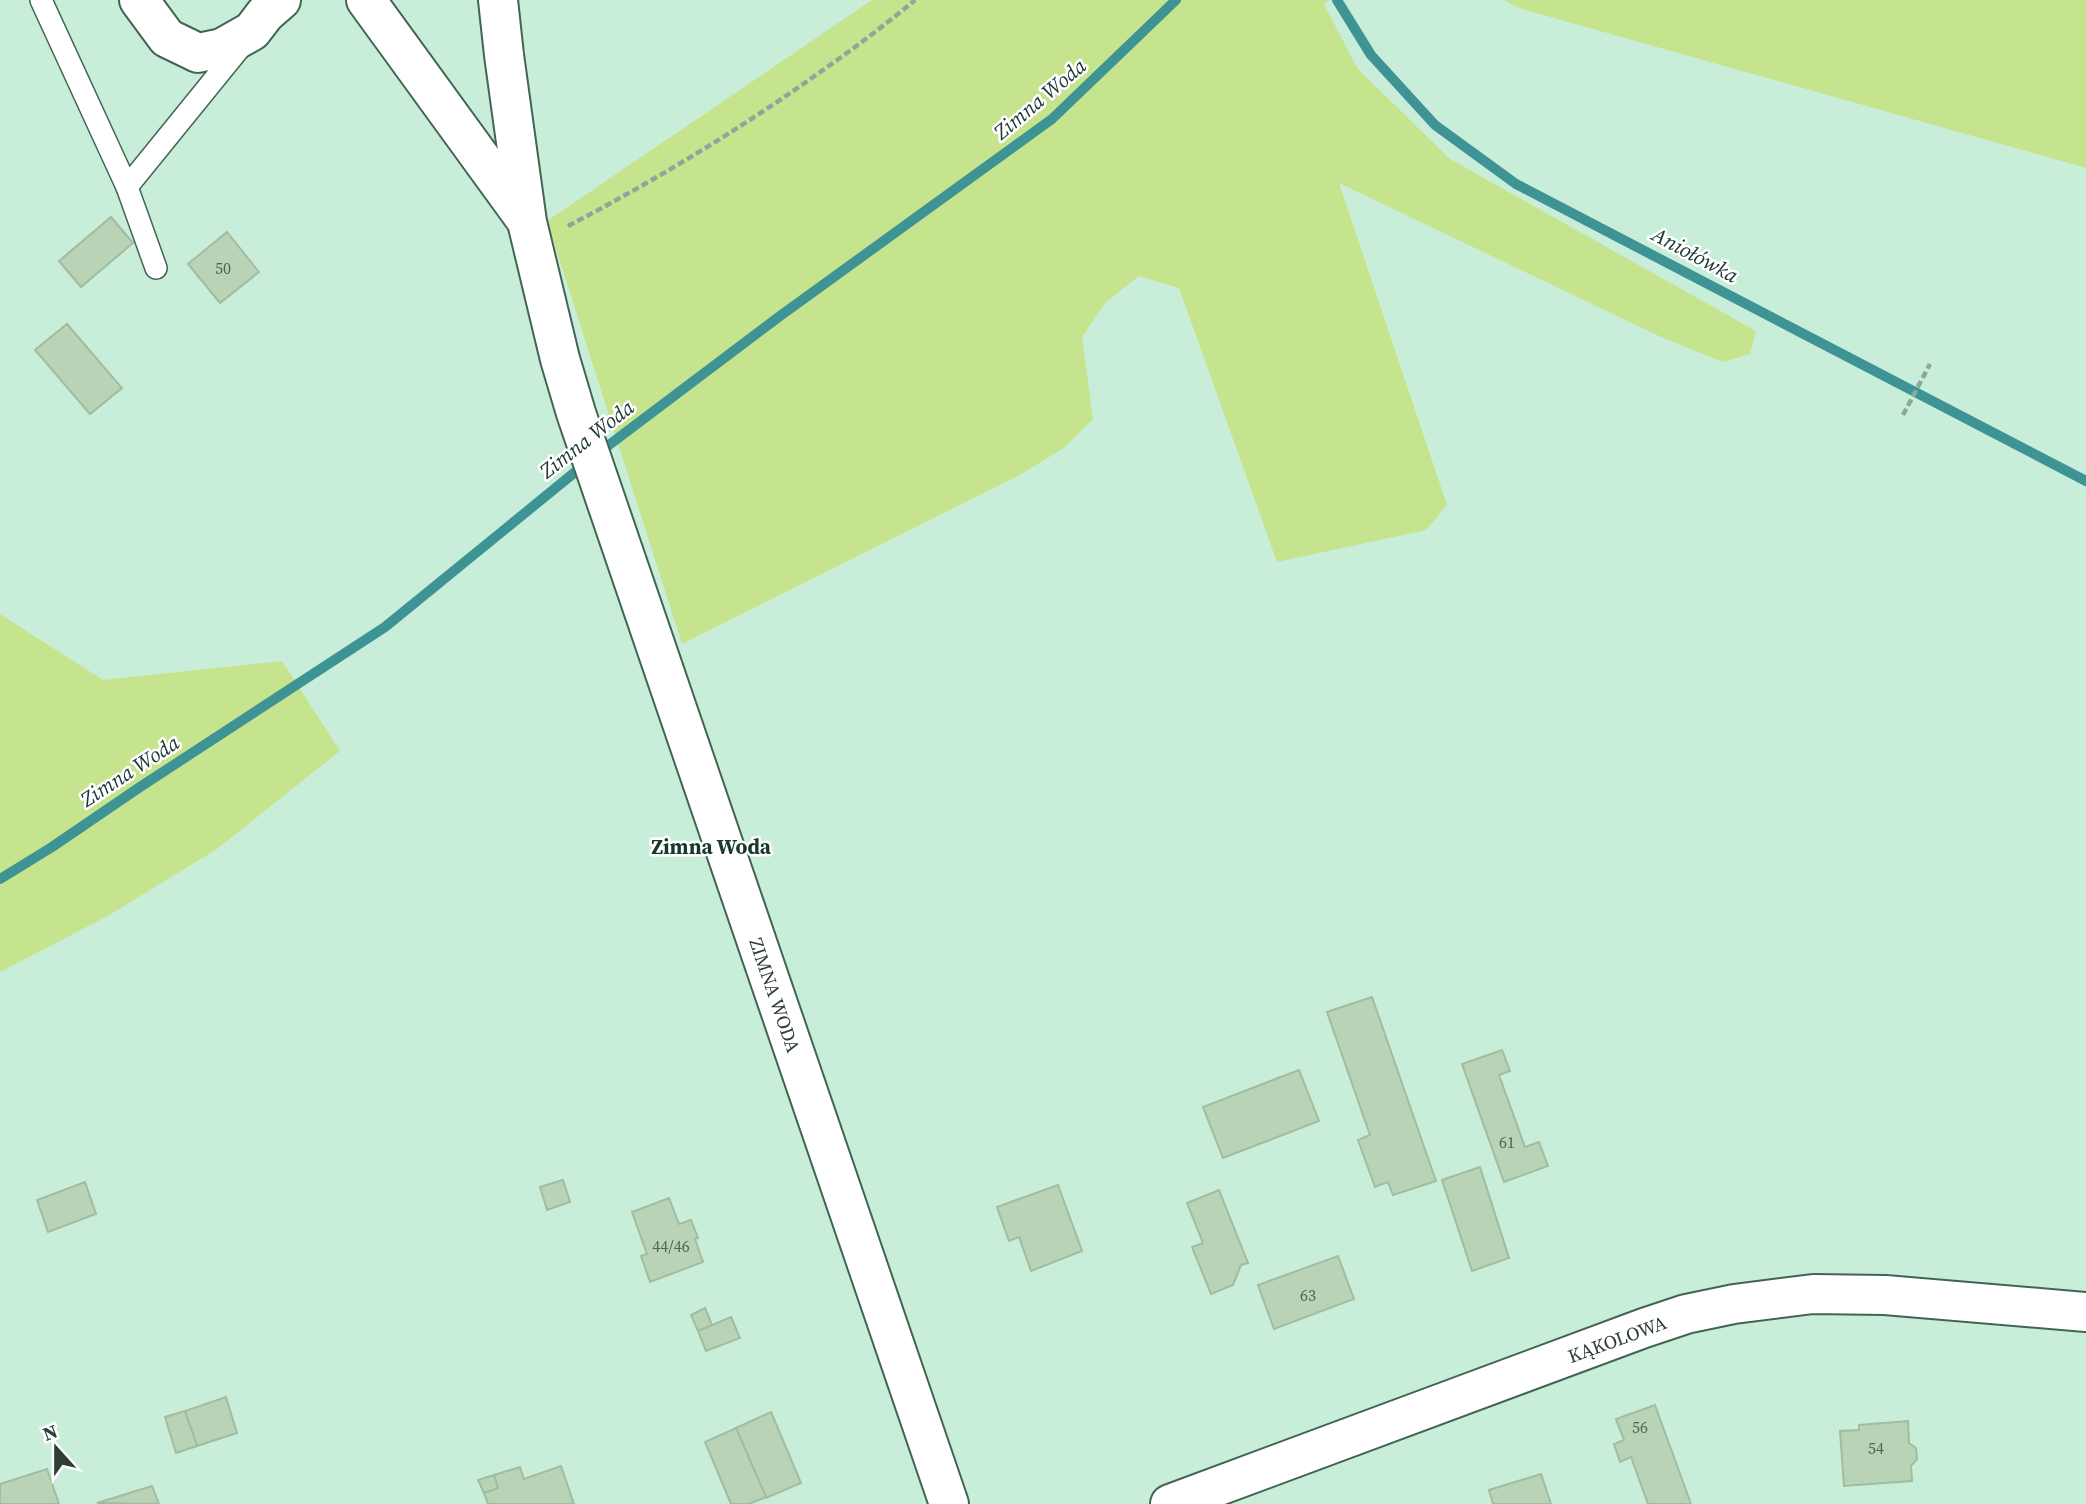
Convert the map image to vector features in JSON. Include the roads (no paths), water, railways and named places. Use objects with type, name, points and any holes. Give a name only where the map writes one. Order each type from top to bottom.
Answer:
[{"type":"street","points":[[139,0],[167,38],[198,53],[222,48],[252,31],[265,14],[281,0]]},
{"type":"street","points":[[366,0],[530,233]]},
{"type":"street","name":"ZIMNA WODA","points":[[498,0],[530,233],[560,359],[576,413],[949,1504]]},
{"type":"street","name":"KĄKOLOWA","points":[[1170,1504],[1686,1314],[1734,1304],[1813,1294],[1885,1294],[2086,1312]]},
{"type":"lane","points":[[41,0],[127,187],[156,268]]},
{"type":"lane","points":[[127,187],[252,31]]},
{"type":"waterway","name":"Zimna Woda","points":[[597,454],[780,316],[1052,119],[1176,0]]},
{"type":"waterway","name":"Aniołówka","points":[[1337,0],[1371,55],[1435,125],[1516,184],[2086,481]]},
{"type":"waterway","name":"Zimna Woda","points":[[0,879],[385,627],[585,464]]},
{"type":"district","name":"Zimna Woda","points":[[711,847]]}]
